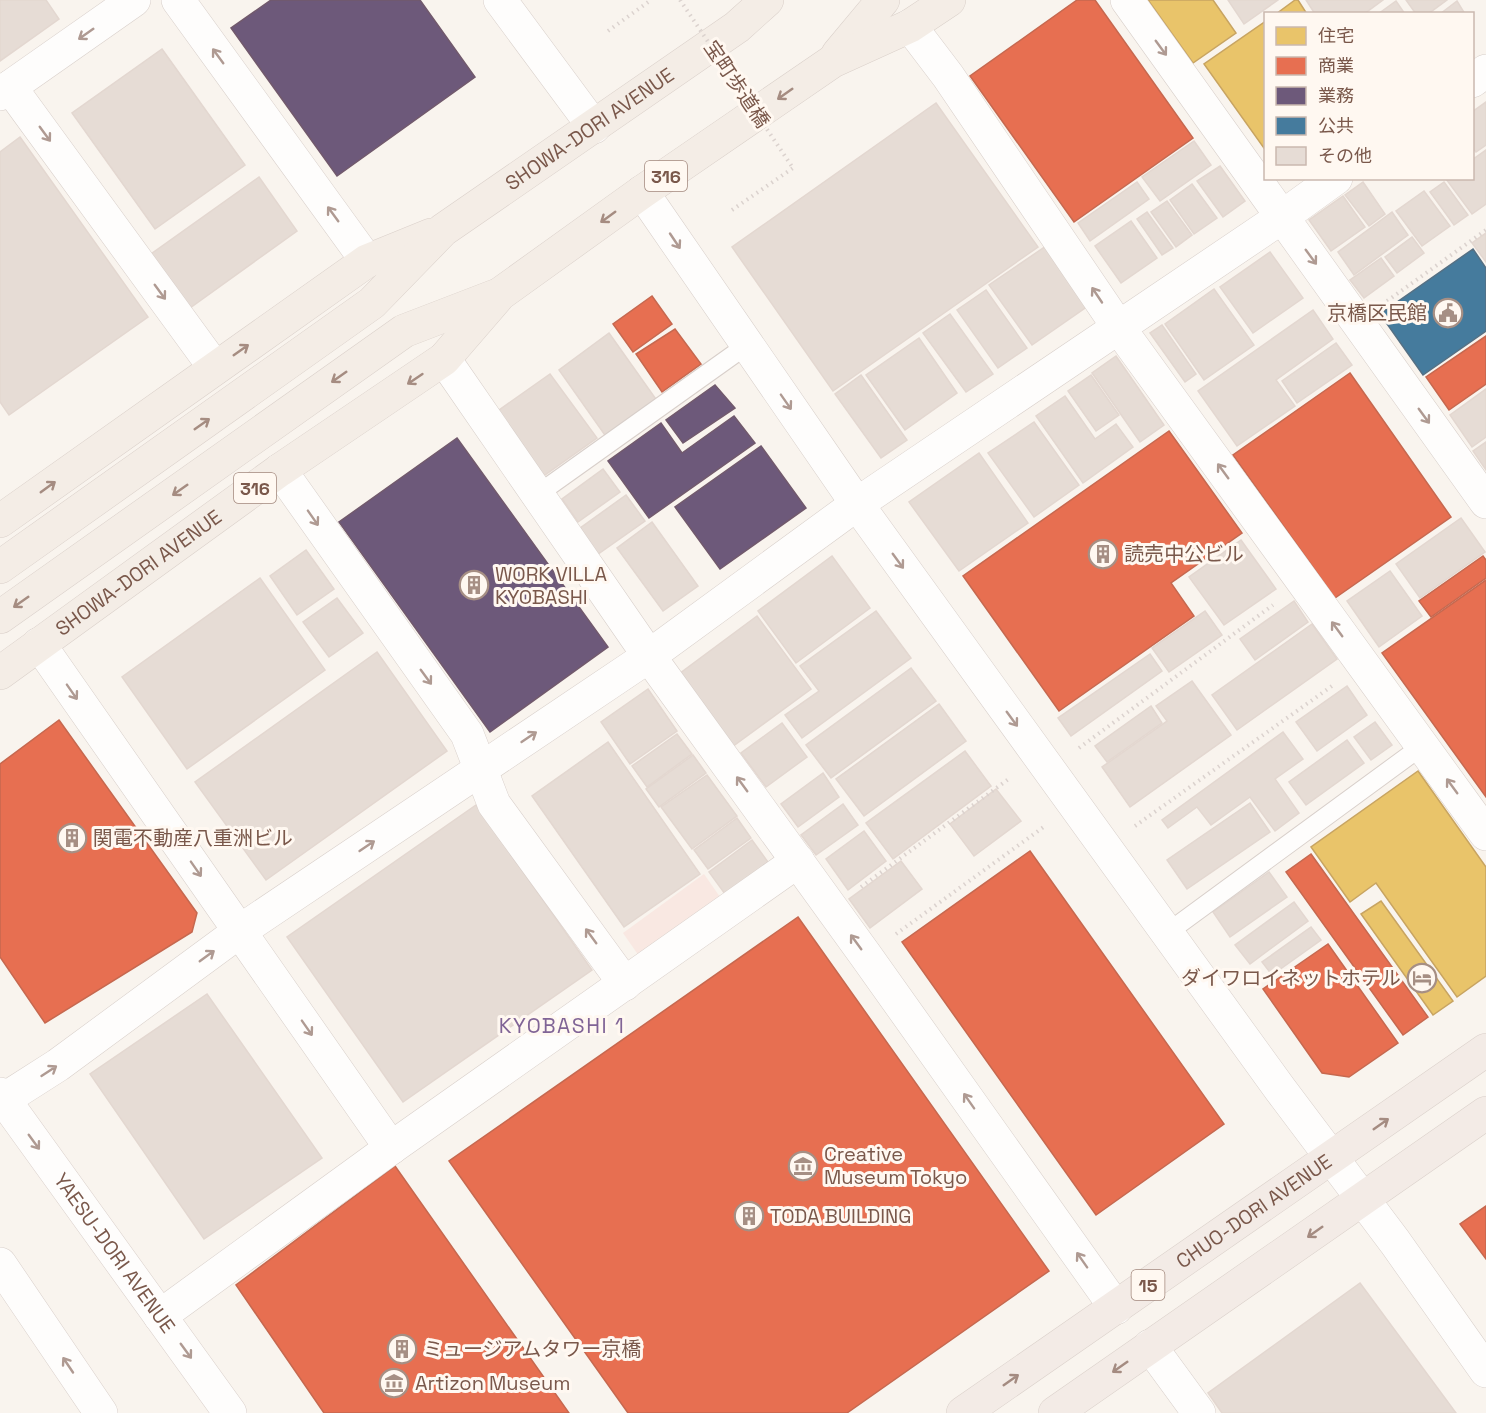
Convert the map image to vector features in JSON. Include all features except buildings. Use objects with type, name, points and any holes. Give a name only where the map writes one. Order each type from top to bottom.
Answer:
[{"type":"highway","name":"CHUO-DORI AVENUE","points":[[963,1413],[1486,1050]]},
{"type":"highway","points":[[1055,1413],[1486,1113]]},
{"type":"main road","name":"SHOWA-DORI AVENUE","points":[[0,567],[372,303],[443,230],[737,27],[767,0]]},
{"type":"main road","name":"SHOWA-DORI AVENUE","points":[[737,27],[792,0]]},
{"type":"main road","name":"SHOWA-DORI AVENUE","points":[[833,61],[883,0]]},
{"type":"main road","name":"SHOWA-DORI AVENUE","points":[[0,673],[280,470],[444,359],[500,294],[642,192],[833,61],[910,26],[949,0]]},
{"type":"main road","name":"SHOWA-DORI AVENUE","points":[[0,521],[367,261],[443,230]]},
{"type":"main road","name":"SHOWA-DORI AVENUE","points":[[0,617],[404,331],[500,294]]},
{"type":"street","points":[[134,0],[5,91],[215,368]]},
{"type":"street","points":[[178,0],[367,261]]},
{"type":"street","points":[[500,0],[594,127]]},
{"type":"street","points":[[1126,0],[1486,502]]},
{"type":"street","points":[[910,26],[948,76],[1119,328],[1486,834]]},
{"type":"street","points":[[1474,80],[1486,71]]},
{"type":"street","points":[[1,1099],[58,1065],[240,931],[649,656],[857,504],[1282,218],[1333,180]]},
{"type":"street","points":[[642,192],[857,504],[1280,1089],[1333,1157],[1486,1371]]},
{"type":"street","points":[[444,359],[649,656],[1116,1308]]},
{"type":"street","points":[[280,470],[466,734],[482,769],[494,804],[625,984]]},
{"type":"street","points":[[39,644],[391,1148]]},
{"type":"street","points":[[160,1316],[391,1148],[798,861]]},
{"type":"street","name":"YAESU-DORI AVENUE","points":[[1,1099],[230,1413]]},
{"type":"street","points":[[0,1264],[101,1413]]},
{"type":"street","points":[[1150,1346],[1199,1413]]},
{"type":"lane","points":[[538,494],[747,345]]},
{"type":"lane","points":[[1167,933],[1422,746]]},
{"type":"path","points":[[608,31],[651,0]]},
{"type":"path","name":"宝町歩道橋","points":[[680,0],[793,168],[732,210]]},
{"type":"path","points":[[1358,323],[1486,230]]},
{"type":"path","points":[[832,909],[1304,583]]},
{"type":"path","points":[[1105,847],[1363,664]]},
{"type":"path","points":[[866,956],[1074,804]]},
{"type":"shaded area","points":[[704,874],[720,897],[639,956],[623,933]]},
{"type":"place","name":"京橋区民館","points":[[1448,313]]},
{"type":"place","name":"読売中公ビル","points":[[1103,554]]},
{"type":"place","name":"WORK VILLA KYOBASHI","points":[[474,585]]},
{"type":"place","name":"関電不動産八重洲ビル","points":[[72,838]]},
{"type":"place","name":"ダイワロイネットホテル","points":[[1422,978]]},
{"type":"place","name":"Creative Museum Tokyo","points":[[803,1166]]},
{"type":"place","name":"TODA BUILDING","points":[[749,1216]]},
{"type":"place","name":"ミュージアムタワー京橋","points":[[402,1349]]},
{"type":"place","name":"Artizon Museum","points":[[394,1383]]},
{"type":"district","name":"KYOBASHI 1","points":[[562,1025]]}]
